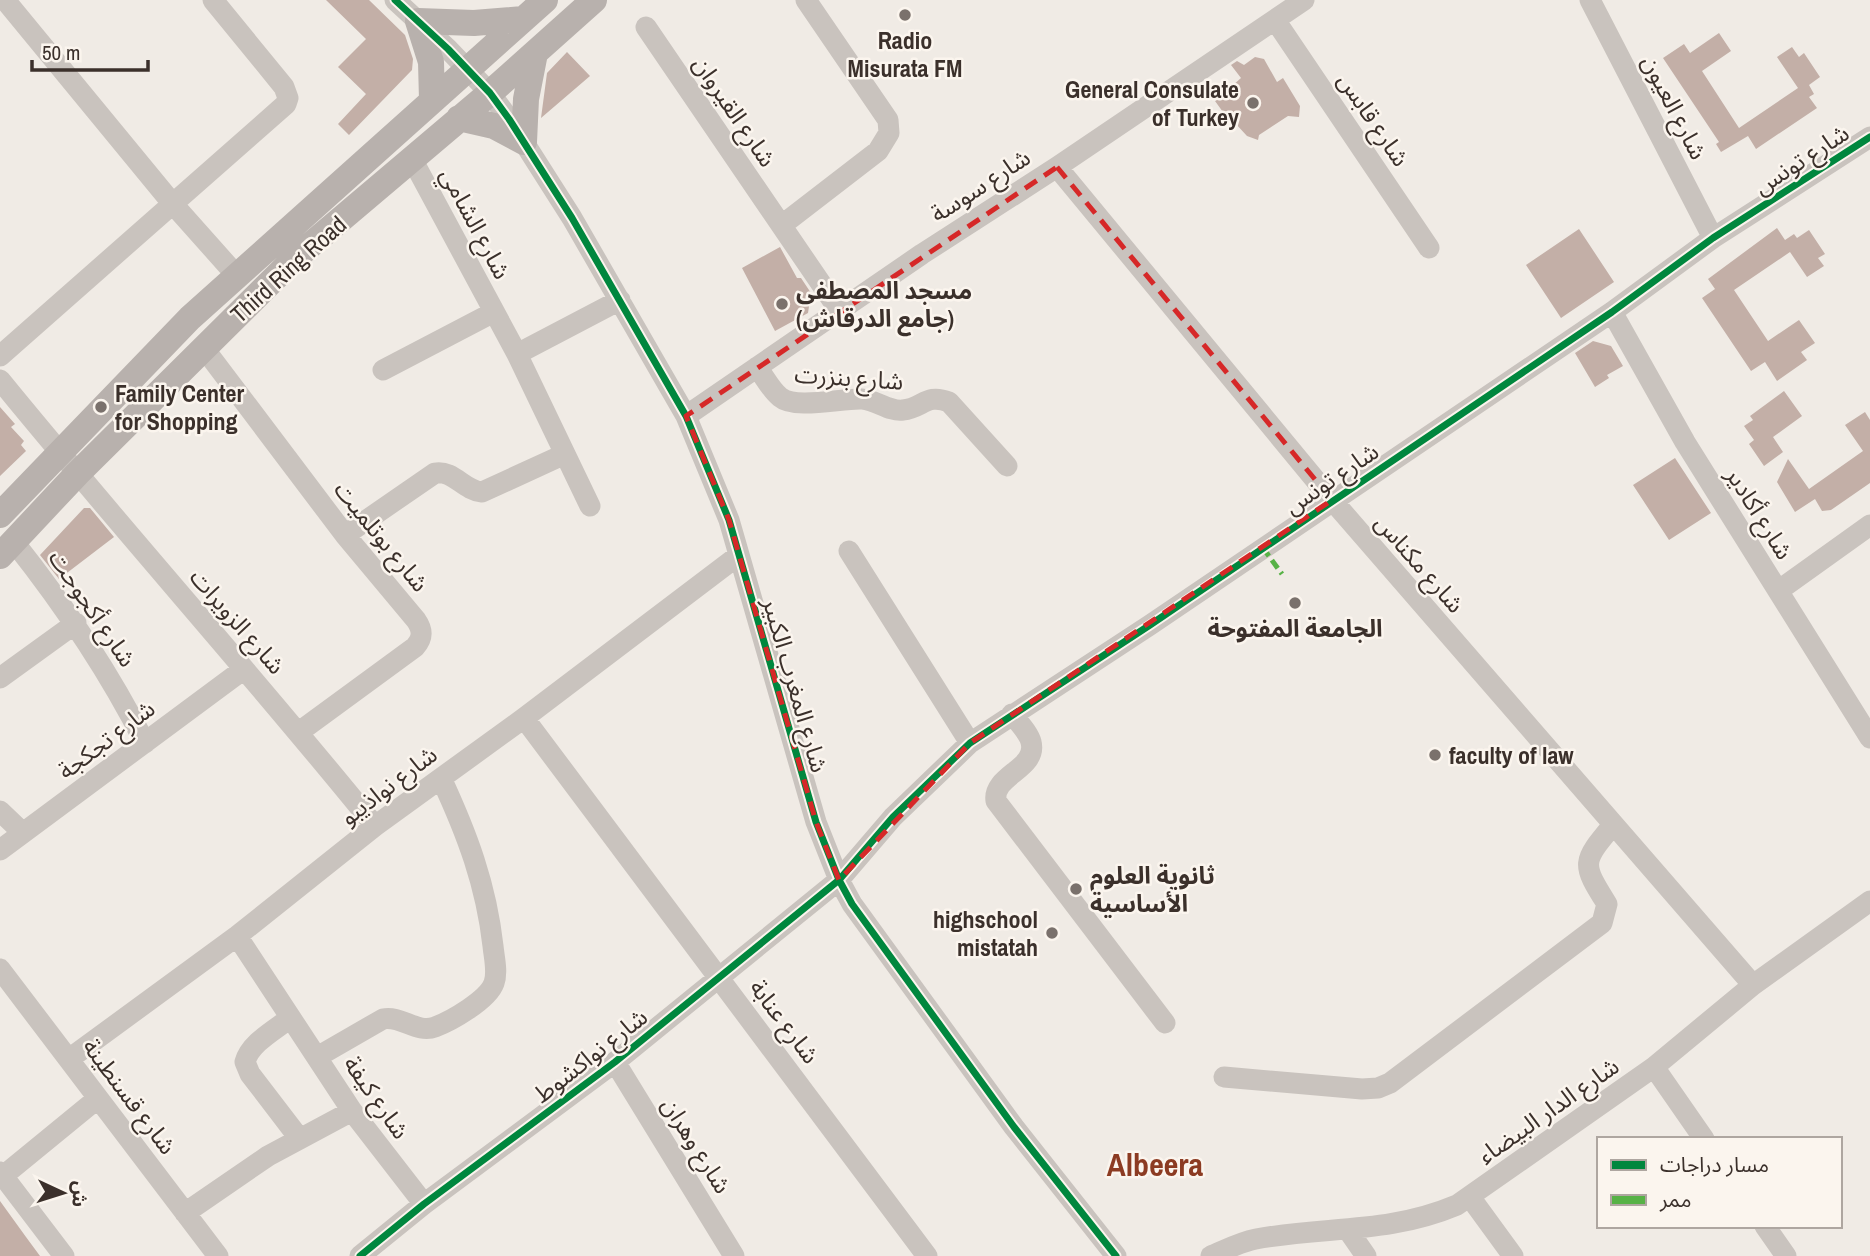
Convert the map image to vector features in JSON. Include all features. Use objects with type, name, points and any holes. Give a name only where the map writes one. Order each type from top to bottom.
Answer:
[{"type":"main road","name":"Third Ring Road","points":[[0,515],[190,318],[545,0]]},
{"type":"main road","name":"Third Ring Road","points":[[7,549],[77,474],[294,259],[490,93],[594,0]]},
{"type":"main road","points":[[432,100],[431,62],[418,21],[474,23],[523,19]]},
{"type":"main road","points":[[459,118],[494,126],[524,142],[526,99],[535,53]]},
{"type":"street","points":[[5,0],[172,203],[237,276]]},
{"type":"street","points":[[0,356],[281,110],[288,98],[284,87],[212,0]]},
{"type":"street","name":"شارع المغرب الكبير","points":[[395,0],[490,93],[524,142],[620,300],[686,416],[729,520],[816,822],[839,880],[867,925],[1014,1127],[1116,1256]]},
{"type":"street","points":[[782,225],[878,151],[889,133],[888,120],[806,0]]},
{"type":"street","name":"شارع سوسة","points":[[686,416],[839,310],[1304,0]]},
{"type":"street","name":"شارع العيون","points":[[1590,0],[1713,238]]},
{"type":"street","name":"شارع قابس","points":[[1275,20],[1429,248]]},
{"type":"street","name":"شارع القيروان","points":[[646,27],[839,310]]},
{"type":"street","name":"شارع تونس","points":[[839,880],[893,817],[970,743],[1150,625],[1612,312],[1713,238],[1870,137]]},
{"type":"street","name":"شارع الشامي","points":[[412,159],[517,354],[590,506]]},
{"type":"street","name":"شارع مكناس","points":[[1057,166],[1332,500],[1753,985]]},
{"type":"street","points":[[517,354],[620,300]]},
{"type":"street","name":"شارع الشامي","points":[[383,369],[494,312]]},
{"type":"street","name":"شارع أكادير","points":[[1612,312],[1685,442],[1870,738]]},
{"type":"street","name":"شارع بوتلميت","points":[[203,348],[345,535],[416,620],[421,636],[415,647],[403,657],[299,732]]},
{"type":"street","name":"شارع بنزرت","points":[[757,367],[780,397],[793,403],[860,399],[873,401],[896,411],[909,410],[926,400],[939,398],[949,402],[1007,466]]},
{"type":"street","name":"شارع الزويرات","points":[[0,380],[59,453],[299,732],[375,826]]},
{"type":"street","points":[[345,535],[435,473],[449,474],[470,489],[482,492],[565,454]]},
{"type":"street","points":[[1778,591],[1870,525]]},
{"type":"street","name":"شارع أكجوجت","points":[[7,549],[76,623],[121,697],[145,743]]},
{"type":"street","points":[[849,551],[970,743]]},
{"type":"street","name":"شارع نواذيبو","points":[[69,1059],[237,936],[375,826],[524,718],[739,555]]},
{"type":"street","points":[[0,678],[76,623]]},
{"type":"street","name":"شارع تجكجة","points":[[0,850],[244,669]]},
{"type":"street","points":[[1012,714],[1031,741],[1031,749],[1029,759],[998,787],[995,793],[996,801],[1165,1023]]},
{"type":"street","name":"شارع عنابة","points":[[524,718],[927,1256]]},
{"type":"street","points":[[317,1057],[383,1019],[394,1019],[420,1028],[435,1027],[482,999],[494,984],[495,963],[485,895],[467,835],[441,778]]},
{"type":"street","points":[[0,811],[23,833]]},
{"type":"street","points":[[1224,1077],[1362,1089],[1378,1088],[1390,1083],[1602,923],[1607,904],[1591,878],[1588,862],[1591,851],[1613,825]]},
{"type":"street","name":"شارع نواكشوط","points":[[360,1256],[424,1204],[615,1062],[839,880]]},
{"type":"street","name":"شارع الدار البيضاء","points":[[1210,1256],[1255,1240],[1388,1226],[1428,1216],[1470,1197],[1654,1067],[1753,985],[1867,913]]},
{"type":"street","name":"شارع كيفة","points":[[237,936],[352,1111],[424,1204]]},
{"type":"street","name":"شارع قسنطينة","points":[[0,969],[8,994],[69,1059],[218,1256]]},
{"type":"street","points":[[290,1018],[249,1052],[245,1062],[250,1074],[299,1138]]},
{"type":"street","name":"شارع وهران","points":[[615,1062],[734,1256]]},
{"type":"street","points":[[1654,1067],[1703,1137]]},
{"type":"street","points":[[64,1256],[1,1174],[97,1099]]},
{"type":"street","points":[[185,1213],[247,1169],[352,1111]]},
{"type":"street","points":[[1470,1197],[1513,1256]]},
{"type":"street","points":[[1766,1228],[1786,1256]]},
{"type":"street","points":[[1348,1230],[1366,1256]]},
{"type":"highlighted area","points":[[1057,167],[1332,500],[970,743],[839,880],[816,822],[729,520],[686,416]]},
{"type":"building","points":[[326,0],[369,0],[405,35],[413,59],[412,70],[349,135],[338,124],[366,94],[338,67],[366,39]]},
{"type":"building","points":[[1719,33],[1731,51],[1702,71],[1739,128],[1798,88],[1777,57],[1792,47],[1799,57],[1804,53],[1820,77],[1809,85],[1814,94],[1809,97],[1817,108],[1756,149],[1748,136],[1721,152],[1716,144],[1719,142],[1663,58],[1684,44],[1690,53]]},
{"type":"building","points":[[567,52],[590,76],[541,118],[547,73]]},
{"type":"building","name":"General Consulate of Turkey","points":[[1255,57],[1264,59],[1277,82],[1283,78],[1300,106],[1299,117],[1288,116],[1259,135],[1258,140],[1247,136],[1235,123],[1233,126],[1215,101],[1241,78],[1231,65],[1237,61],[1244,65]]},
{"type":"building","points":[[1777,228],[1785,240],[1794,234],[1797,238],[1809,230],[1825,254],[1818,258],[1824,266],[1807,277],[1790,252],[1734,290],[1768,341],[1799,320],[1815,343],[1801,352],[1807,360],[1777,381],[1765,362],[1751,371],[1702,298],[1715,289],[1708,279]]},
{"type":"building","points":[[1579,229],[1614,282],[1561,318],[1526,265]]},
{"type":"building","points":[[780,247],[797,278],[801,278],[811,293],[808,313],[775,331],[742,268]]},
{"type":"building","points":[[1593,341],[1611,346],[1623,366],[1607,375],[1609,378],[1595,387],[1575,353]]},
{"type":"building","points":[[1784,391],[1802,416],[1773,437],[1783,452],[1764,466],[1749,444],[1754,440],[1744,426],[1753,420],[1750,416]]},
{"type":"building","points":[[0,407],[15,424],[11,427],[24,441],[21,445],[26,451],[0,476]]},
{"type":"building","points":[[1865,412],[1870,420],[1870,483],[1831,510],[1822,511],[1815,499],[1795,512],[1777,482],[1788,459],[1809,489],[1863,451],[1845,425]]},
{"type":"building","points":[[1675,458],[1711,513],[1669,540],[1633,485]]},
{"type":"building","points":[[84,508],[90,508],[114,537],[59,579],[40,555]]},
{"type":"building","points":[[0,1201],[26,1237],[40,1256],[0,1256]]},
{"type":"marked path","points":[[1263,548],[1282,574]]},
{"type":"cycle path","points":[[395,0],[448,49],[490,93],[509,119],[572,218],[686,416],[729,520],[816,822],[839,880],[852,904],[1014,1127],[1116,1256]]},
{"type":"cycle path","points":[[360,1256],[424,1204],[615,1062],[839,880],[893,817],[970,743],[1150,625],[1612,312],[1713,238],[1870,137]]},
{"type":"place","name":"Radio Misurata FM","points":[[905,15]]},
{"type":"place","name":"General Consulate of Turkey","points":[[1253,103]]},
{"type":"place","name":"مسجد المصطفى (جامع الدرقاش)","points":[[782,304]]},
{"type":"place","name":"Family Center for Shopping","points":[[101,407]]},
{"type":"place","name":"الجامعة المفتوحة","points":[[1295,603]]},
{"type":"place","name":"faculty of law","points":[[1435,755]]},
{"type":"place","name":"ثانوية العلوم الأساسية","points":[[1076,889]]},
{"type":"place","name":"highschool mistatah","points":[[1052,933]]},
{"type":"district","name":"Albeera","points":[[1155,1164]]}]
